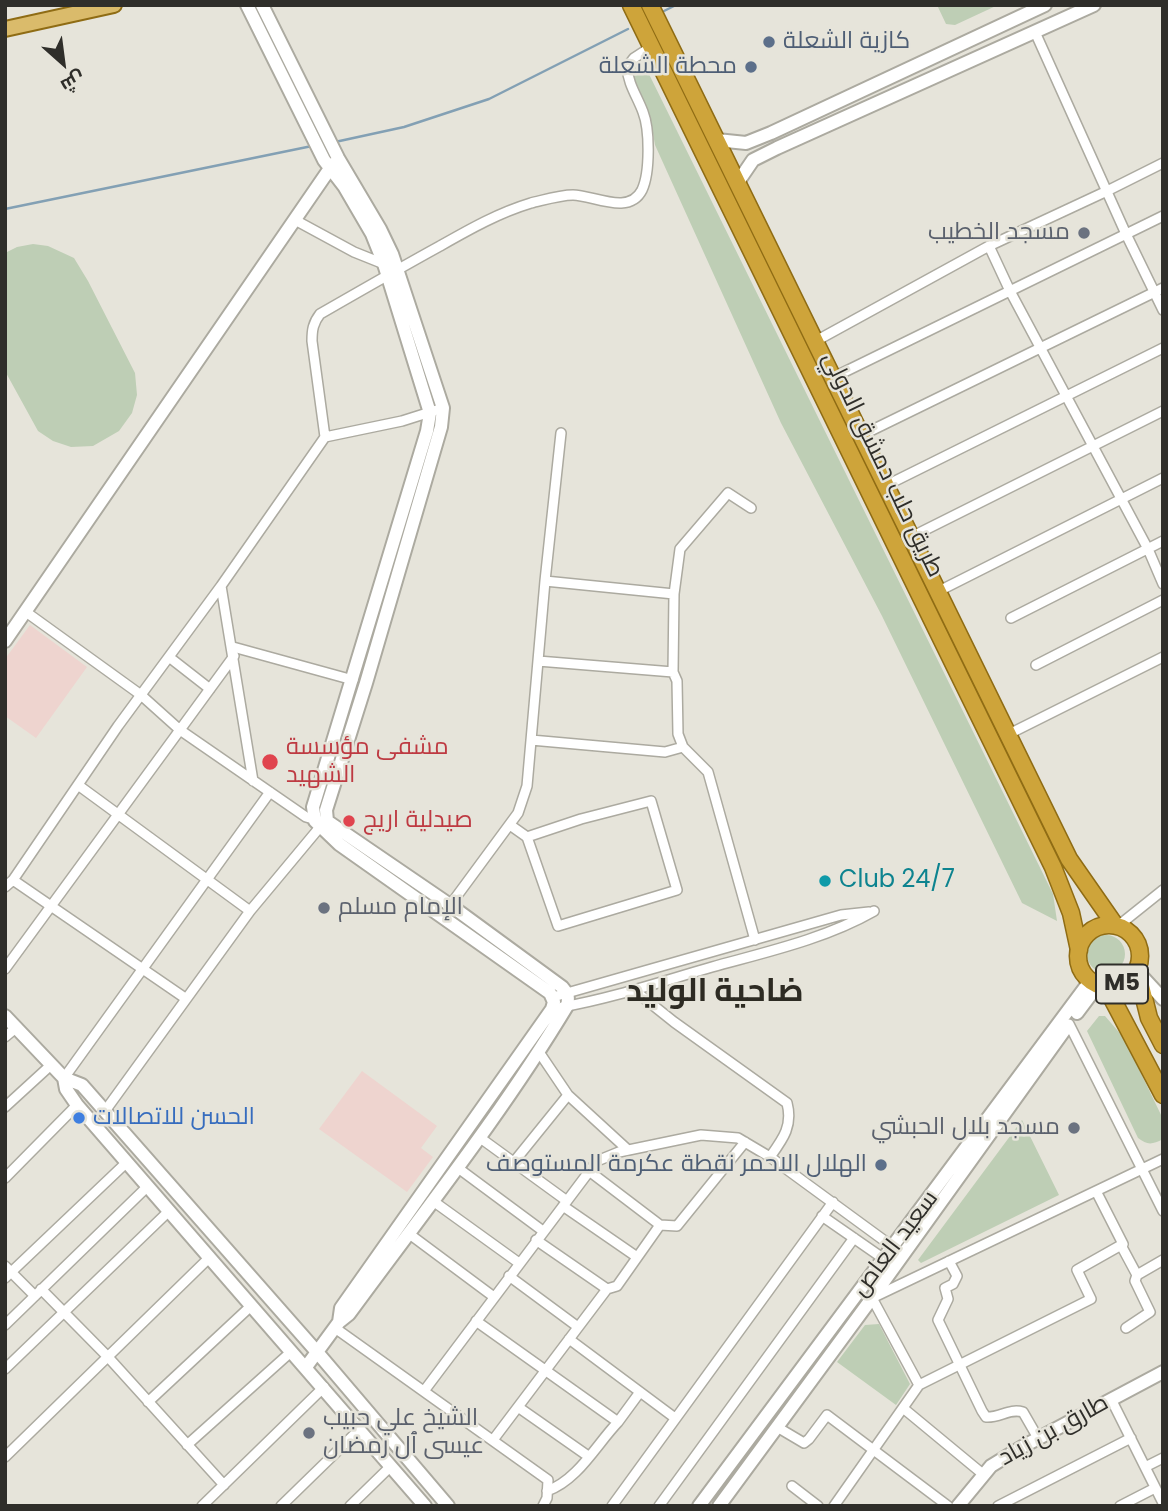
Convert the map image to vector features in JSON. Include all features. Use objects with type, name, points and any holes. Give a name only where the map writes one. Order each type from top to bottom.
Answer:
[{"type":"highway","name":"طريق حلب دمشق الدولي","points":[[631,5],[1053,867],[1071,914],[1079,950]]},
{"type":"highway","name":"طريق حلب دمشق الدولي","points":[[650,5],[1069,859],[1117,926]]},
{"type":"highway","name":"M5","points":[[1105,925],[1117,926],[1134,936],[1140,949],[1137,970],[1124,984],[1098,984],[1083,973],[1079,963],[1079,950],[1088,933],[1105,925]]},
{"type":"highway","points":[[1137,970],[1149,1018],[1163,1045]]},
{"type":"highway","points":[[1098,984],[1163,1095]]},
{"type":"main road","points":[[5,29],[90,8],[114,5]]},
{"type":"street","points":[[247,5],[270,37],[334,163],[380,229],[429,412],[427,431],[313,807],[321,823],[339,844],[441,916],[553,1003]]},
{"type":"street","points":[[262,5],[270,37]]},
{"type":"street","points":[[718,141],[746,143],[1045,5]]},
{"type":"street","points":[[738,182],[753,160],[765,154],[1094,5]]},
{"type":"street","points":[[1035,32],[1126,234],[1158,290],[1163,310]]},
{"type":"street","points":[[186,998],[52,904],[9,883],[325,436],[312,330],[320,314],[389,270],[510,209],[574,195],[620,203],[633,201],[641,192],[646,174],[648,141],[644,115],[628,80],[627,67],[634,58],[651,47]]},
{"type":"street","points":[[5,642],[334,163]]},
{"type":"street","points":[[814,342],[989,246],[1163,163]]},
{"type":"street","points":[[832,378],[1163,216]]},
{"type":"street","points":[[105,1111],[250,911],[321,823],[366,683],[433,453],[443,408],[389,270],[295,220]]},
{"type":"street","points":[[989,246],[1010,291],[1148,549],[1163,584]]},
{"type":"street","points":[[860,436],[1158,290]]},
{"type":"street","points":[[885,486],[1163,348]]},
{"type":"street","points":[[325,436],[392,423],[443,408]]},
{"type":"street","points":[[911,537],[1163,411]]},
{"type":"street","points":[[441,916],[518,813],[527,786],[561,433]]},
{"type":"street","points":[[937,592],[1163,478]]},
{"type":"street","points":[[751,508],[728,493],[680,549],[674,594],[673,671],[677,681],[678,734],[683,747],[708,772],[755,940]]},
{"type":"street","points":[[1011,618],[1163,541]]},
{"type":"street","points":[[545,581],[674,594]]},
{"type":"street","points":[[221,586],[234,651],[253,780]]},
{"type":"street","points":[[1036,665],[1163,600]]},
{"type":"street","points":[[26,612],[141,695],[180,730],[306,817],[321,823],[450,905],[562,986],[567,1000]]},
{"type":"street","points":[[234,651],[353,680]]},
{"type":"street","points":[[5,969],[210,689],[234,651]]},
{"type":"street","points":[[169,657],[210,689]]},
{"type":"street","points":[[1009,734],[1163,657]]},
{"type":"street","points":[[538,661],[673,671]]},
{"type":"street","points":[[531,740],[665,752],[683,747]]},
{"type":"street","points":[[78,785],[250,911]]},
{"type":"street","points":[[270,792],[64,1078],[66,1089],[77,1105],[360,1429],[421,1504]]},
{"type":"street","points":[[510,824],[527,838],[558,926],[677,890],[651,801],[581,819],[527,838]]},
{"type":"street","points":[[1117,926],[1161,893]]},
{"type":"street","points":[[306,1367],[458,1168],[539,1052],[567,1000],[841,915],[874,911],[849,925],[634,990],[567,1000],[553,1003],[341,1308],[337,1325]]},
{"type":"street","points":[[1137,970],[1163,999]]},
{"type":"street","points":[[719,1506],[1098,984]]},
{"type":"street","name":"سعيد العاص","points":[[699,1506],[893,1247],[1098,984]]},
{"type":"street","points":[[634,990],[787,1104],[790,1117],[785,1135],[770,1157]]},
{"type":"street","points":[[5,1016],[64,1078],[82,1085],[317,1352],[448,1506]]},
{"type":"street","points":[[1069,1024],[1163,1211]]},
{"type":"street","points":[[5,1037],[17,1027]]},
{"type":"street","points":[[539,1052],[568,1095],[628,1150]]},
{"type":"street","points":[[5,1107],[52,1064]]},
{"type":"street","points":[[513,1163],[568,1095]]},
{"type":"street","points":[[5,1178],[77,1105]]},
{"type":"street","points":[[424,1391],[597,1161],[628,1150],[701,1135],[738,1139],[770,1157],[893,1247]]},
{"type":"street","points":[[479,1138],[637,1257]]},
{"type":"street","points":[[589,1171],[660,1225],[677,1226],[745,1142]]},
{"type":"street","points":[[872,1298],[1163,1159]]},
{"type":"street","points":[[127,1162],[7,1272],[64,1313],[108,1357],[224,1485]]},
{"type":"street","points":[[458,1168],[543,1231]]},
{"type":"street","points":[[5,1325],[148,1186]]},
{"type":"street","points":[[1096,1191],[1137,1275]]},
{"type":"street","points":[[433,1201],[519,1264]]},
{"type":"street","points":[[612,1506],[833,1202]]},
{"type":"street","points":[[5,1369],[169,1211]]},
{"type":"street","points":[[822,1216],[884,1259]]},
{"type":"street","points":[[493,1440],[607,1289],[617,1286],[660,1225]]},
{"type":"street","points":[[408,1234],[494,1297]]},
{"type":"street","points":[[659,1506],[855,1238]]},
{"type":"street","points":[[537,1240],[607,1289]]},
{"type":"street","points":[[834,1506],[919,1385],[1089,1302],[1090,1296],[1077,1270],[1122,1247]]},
{"type":"street","points":[[5,1457],[210,1257]]},
{"type":"street","points":[[949,1261],[957,1276],[953,1283],[945,1288],[948,1299],[938,1320],[986,1417],[992,1418],[1007,1411],[1023,1412],[1038,1438]]},
{"type":"street","points":[[1126,1328],[1150,1312],[1135,1281],[1137,1275],[1163,1261]]},
{"type":"street","points":[[509,1276],[578,1327]]},
{"type":"street","points":[[872,1298],[919,1385]]},
{"type":"street","points":[[148,1402],[251,1305]]},
{"type":"street","points":[[476,1321],[618,1422]]},
{"type":"street","points":[[337,1325],[548,1480],[543,1506]]},
{"type":"street","points":[[569,1339],[675,1418]]},
{"type":"street","points":[[187,1445],[292,1351]]},
{"type":"street","name":"طارق بن زياد","points":[[958,1506],[991,1466],[1163,1372]]},
{"type":"street","points":[[202,1506],[324,1387]]},
{"type":"street","points":[[547,1492],[572,1477],[640,1392]]},
{"type":"street","points":[[1111,1399],[1163,1503]]},
{"type":"street","points":[[518,1408],[588,1456]]},
{"type":"street","points":[[902,1408],[984,1475]]},
{"type":"street","points":[[777,1427],[804,1443],[827,1415],[948,1506]]},
{"type":"street","points":[[281,1506],[360,1429]]},
{"type":"street","points":[[1003,1505],[1131,1438]]},
{"type":"street","points":[[1145,1467],[1163,1458]]},
{"type":"street","points":[[350,1506],[391,1466]]},
{"type":"street","points":[[792,1486],[818,1506]]},
{"type":"street","points":[[1120,1506],[1155,1488]]},
{"type":"shaded area","points":[[30,625],[87,667],[36,738],[5,716],[5,659]]},
{"type":"shaded area","points":[[362,1071],[437,1126],[421,1148],[433,1157],[407,1192],[319,1129]]},
{"type":"green space","points":[[937,5],[998,5],[955,25],[946,24]]},
{"type":"green space","points":[[643,62],[1053,894],[1057,921],[1022,903],[882,616],[781,423],[655,145],[650,116],[633,77],[635,67]]},
{"type":"green space","points":[[33,244],[48,246],[74,258],[135,373],[137,395],[132,413],[119,431],[93,446],[71,447],[53,441],[38,431],[5,371],[5,253]]},
{"type":"green space","points":[[1106,935],[1120,940],[1125,954],[1120,968],[1106,973],[1092,968],[1087,954],[1092,940]]},
{"type":"green space","points":[[1099,1016],[1105,1016],[1124,1038],[1163,1119],[1163,1139],[1159,1141],[1150,1143],[1138,1138],[1087,1031]]},
{"type":"green space","points":[[1022,1120],[1059,1195],[921,1263],[918,1260]]},
{"type":"green space","points":[[879,1324],[910,1384],[896,1405],[837,1362],[865,1325]]},
{"type":"waterway","points":[[664,11],[676,5]]},
{"type":"waterway","points":[[335,142],[404,127],[489,99],[628,29]]},
{"type":"waterway","points":[[5,209],[312,146]]},
{"type":"place","name":"كازية الشعلة","points":[[769,42]]},
{"type":"place","name":"محطة الشعلة","points":[[751,67]]},
{"type":"place","name":"مسجد الخطيب","points":[[1084,233]]},
{"type":"place","name":"مشفى مؤسسة الشهيد","points":[[270,762]]},
{"type":"place","name":"صيدلية اريج","points":[[349,821]]},
{"type":"place","name":"Club 24/7","points":[[825,881]]},
{"type":"place","name":"الإمام مسلم","points":[[324,908]]},
{"type":"place","name":"الحسن للاتصالات","points":[[79,1118]]},
{"type":"place","name":"مسجد بلال الحبشي","points":[[1074,1128]]},
{"type":"place","name":"الهلال الاحمر نقطة عكرمة المستوصف","points":[[881,1165]]},
{"type":"place","name":"الشيخ علي حبيب عيسى ٱل رمضان","points":[[309,1433]]},
{"type":"district","name":"ضاحية الوليد","points":[[715,993]]}]
